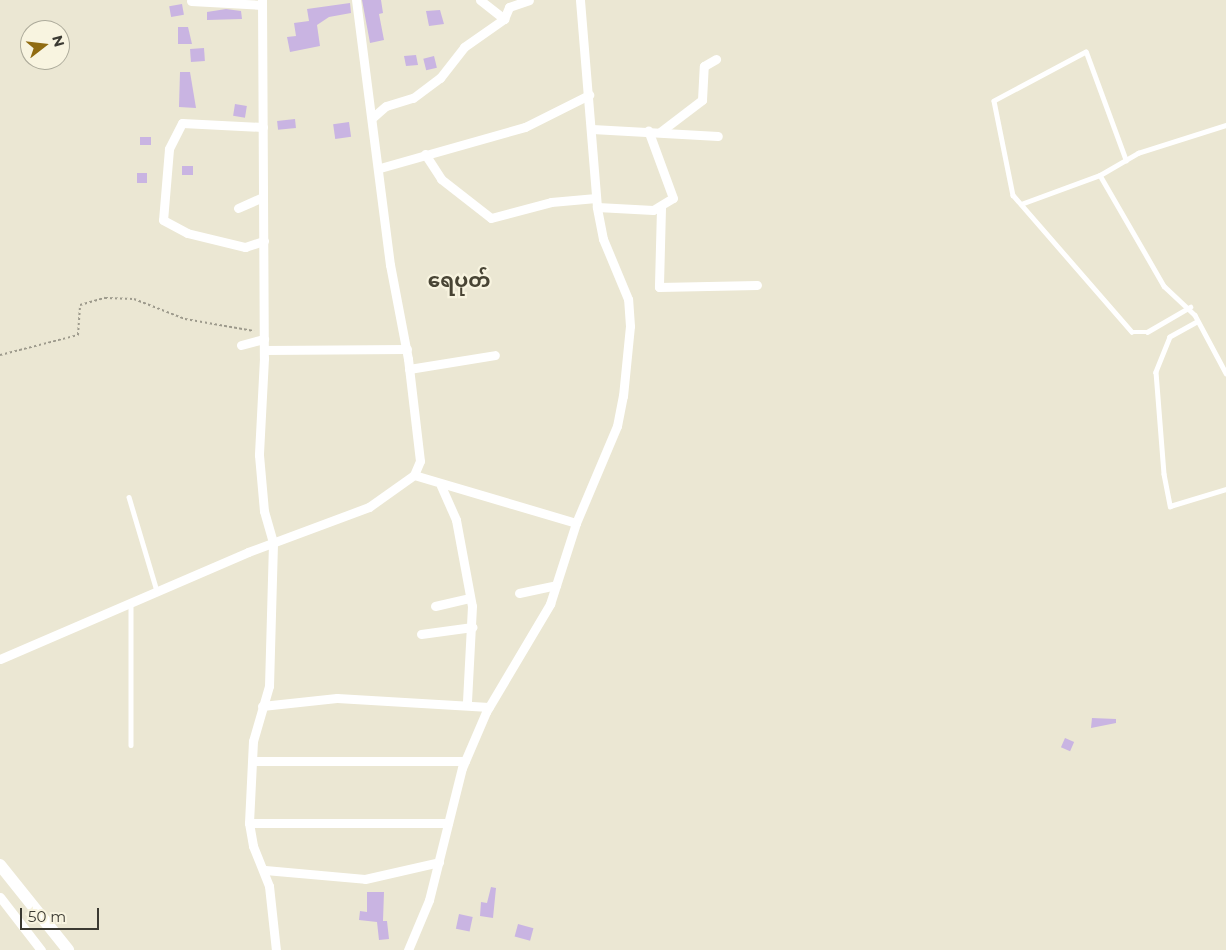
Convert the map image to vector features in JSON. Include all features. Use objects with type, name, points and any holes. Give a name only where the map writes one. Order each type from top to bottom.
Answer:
[{"type":"street","points":[[0,659],[273,543],[369,507],[414,475],[420,461],[410,369],[390,265],[380,168],[356,0]]},
{"type":"street","points":[[480,0],[504,19]]},
{"type":"street","points":[[372,118],[386,106],[413,98],[440,78],[475,37],[504,19],[509,7],[529,0]]},
{"type":"street","points":[[408,950],[429,900],[465,761],[489,706],[550,604],[576,523],[617,426],[630,326],[628,300],[603,238],[596,203],[592,129],[580,0]]},
{"type":"street","points":[[191,1],[262,2],[264,350],[260,455],[264,511],[273,543],[271,648],[253,761],[249,822],[253,846],[265,870],[276,950]]},
{"type":"street","points":[[660,132],[702,100],[704,66],[716,59]]},
{"type":"street","points":[[380,168],[525,127],[589,95]]},
{"type":"street","points":[[263,127],[182,123],[169,148],[163,220],[187,233],[245,247],[264,241]]},
{"type":"street","points":[[592,129],[648,130],[718,136]]},
{"type":"street","points":[[425,154],[441,179],[491,218],[551,202],[661,208],[673,198],[673,190],[648,130]]},
{"type":"street","points":[[238,208],[263,197]]},
{"type":"street","points":[[661,208],[659,286],[756,285]]},
{"type":"street","points":[[241,345],[264,336]]},
{"type":"street","points":[[264,350],[407,349]]},
{"type":"street","points":[[410,369],[495,355]]},
{"type":"street","points":[[414,475],[441,486],[576,523]]},
{"type":"street","points":[[441,486],[456,520],[470,598],[473,627],[467,702]]},
{"type":"street","points":[[519,592],[556,585]]},
{"type":"street","points":[[435,606],[470,598]]},
{"type":"street","points":[[421,634],[473,627]]},
{"type":"street","points":[[262,706],[337,698],[467,702],[489,706]]},
{"type":"street","points":[[253,761],[465,761]]},
{"type":"street","points":[[249,822],[448,823]]},
{"type":"street","points":[[265,870],[365,878],[439,862]]},
{"type":"street","points":[[0,865],[68,950]]},
{"type":"street","points":[[0,897],[4,911],[41,950]]},
{"type":"lane","points":[[1126,161],[1090,55],[1083,51],[994,101],[1013,195],[1132,332],[1147,332],[1190,307]]},
{"type":"lane","points":[[1021,204],[1100,175],[1126,161],[1226,125]]},
{"type":"lane","points":[[1100,175],[1164,286],[1190,307],[1219,352],[1226,373]]},
{"type":"lane","points":[[1198,322],[1170,336],[1156,372],[1164,474],[1170,506],[1226,490]]},
{"type":"lane","points":[[129,497],[157,591]]},
{"type":"lane","points":[[131,602],[131,745]]},
{"type":"path","points":[[0,355],[78,335],[80,305],[105,298],[134,299],[185,320],[264,336]]},
{"type":"building","points":[[362,0],[381,0],[383,13],[379,14],[384,40],[370,43]]},
{"type":"building","points":[[350,3],[351,13],[329,17],[317,25],[320,46],[290,52],[287,37],[296,36],[294,23],[309,21],[307,9]]},
{"type":"building","points":[[182,4],[184,15],[171,17],[169,6]]},
{"type":"building","points":[[226,9],[241,11],[242,19],[207,20],[207,12]]},
{"type":"building","points":[[440,10],[444,24],[429,26],[426,11]]},
{"type":"building","points":[[178,27],[188,27],[192,44],[178,44]]},
{"type":"building","points":[[204,48],[205,61],[191,62],[190,49]]},
{"type":"building","points":[[416,55],[418,65],[406,66],[404,56]]},
{"type":"building","points":[[434,56],[437,68],[426,70],[423,59]]},
{"type":"building","points":[[180,72],[190,72],[196,108],[179,107]]},
{"type":"building","points":[[235,104],[247,106],[245,118],[233,116]]},
{"type":"building","points":[[295,119],[296,128],[278,130],[277,121]]},
{"type":"building","points":[[349,122],[351,137],[335,139],[333,124]]},
{"type":"building","points":[[140,137],[151,137],[151,145],[140,145]]},
{"type":"building","points":[[182,166],[193,166],[193,175],[182,175]]},
{"type":"building","points":[[137,173],[147,173],[147,183],[137,183]]},
{"type":"building","points":[[1092,718],[1116,719],[1116,723],[1091,728]]},
{"type":"building","points":[[1065,738],[1074,742],[1070,751],[1061,747]]},
{"type":"building","points":[[491,887],[496,888],[493,918],[480,916],[481,902],[487,903]]},
{"type":"building","points":[[367,892],[384,892],[383,921],[387,921],[389,939],[379,940],[377,922],[359,920],[360,911],[367,912]]},
{"type":"building","points":[[459,914],[473,917],[470,932],[456,929]]},
{"type":"building","points":[[518,924],[533,928],[530,941],[515,937]]},
{"type":"district","name":"ရေပုတ်","points":[[459,280]]}]
